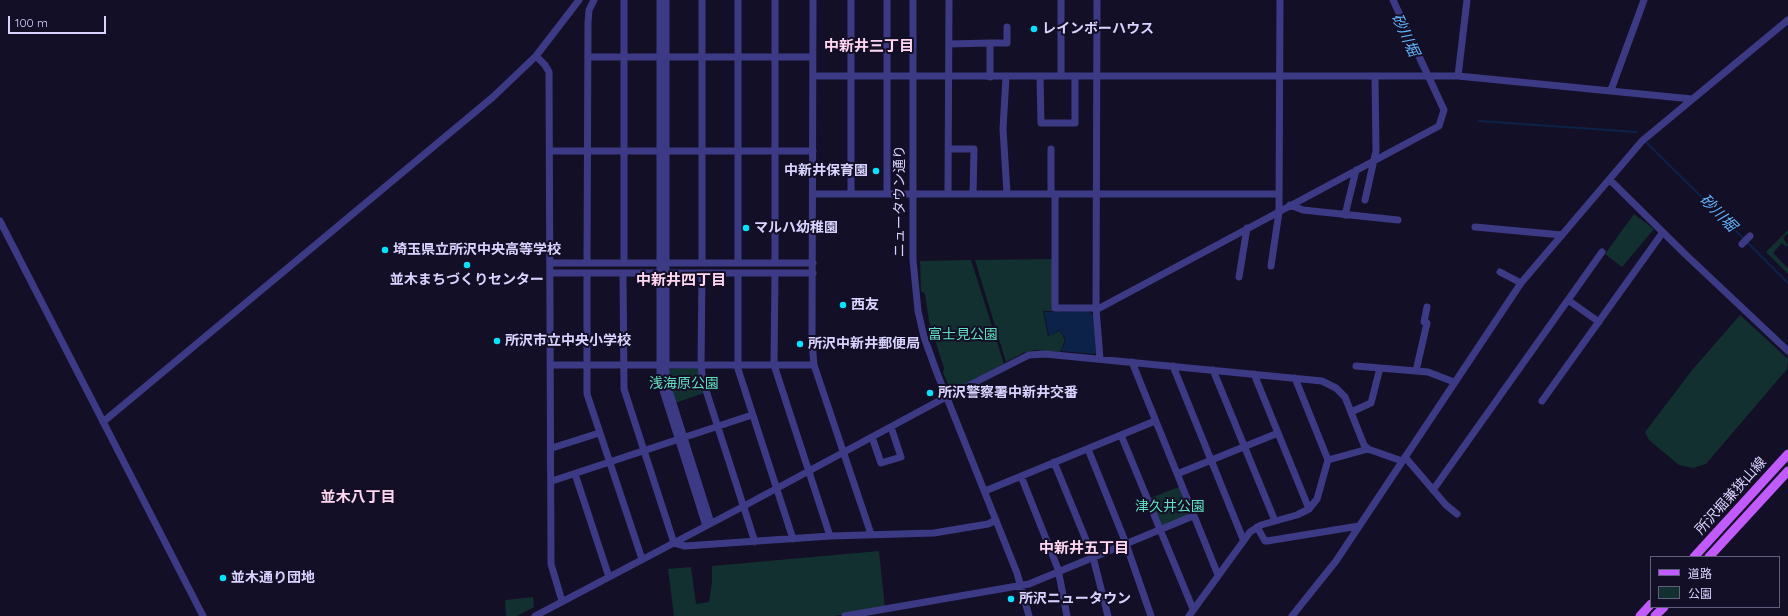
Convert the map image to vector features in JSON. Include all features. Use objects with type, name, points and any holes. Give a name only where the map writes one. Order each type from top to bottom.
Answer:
[{"type":"main road","name":"所沢堀兼狭山線","points":[[1695,556],[1788,454]]},
{"type":"main road","name":"所沢堀兼狭山線","points":[[1710,556],[1788,471]]},
{"type":"main road","points":[[1640,616],[1650,605]]},
{"type":"main road","points":[[1655,616],[1663,608]]},
{"type":"street","points":[[103,422],[464,122],[510,82],[536,56],[579,0]]},
{"type":"street","points":[[587,263],[588,16],[594,0]]},
{"type":"street","points":[[624,0],[624,263]]},
{"type":"street","points":[[660,0],[663,56],[663,365],[681,439],[709,524]]},
{"type":"street","points":[[663,56],[666,0]]},
{"type":"street","points":[[702,0],[702,263]]},
{"type":"street","points":[[738,0],[738,263]]},
{"type":"street","points":[[775,0],[775,263]]},
{"type":"street","points":[[813,0],[812,342],[814,365],[871,534]]},
{"type":"street","points":[[851,0],[851,193]]},
{"type":"street","points":[[887,0],[887,194]]},
{"type":"street","name":"ニュータウン通り","points":[[913,0],[913,268],[918,311],[928,350],[1021,585],[1029,616]]},
{"type":"street","points":[[948,194],[949,0]]},
{"type":"street","points":[[1061,0],[1061,76]]},
{"type":"street","points":[[1097,0],[1096,309],[1100,359]]},
{"type":"street","points":[[1271,266],[1279,212],[1280,0]]},
{"type":"street","points":[[1051,149],[1055,308],[1096,309],[1439,126],[1444,110],[1393,0]]},
{"type":"street","points":[[1458,76],[1467,0]]},
{"type":"street","points":[[1611,90],[1644,0]]},
{"type":"street","points":[[1292,616],[1336,561],[1521,283],[1646,136],[1788,20]]},
{"type":"street","points":[[949,44],[1007,43],[1007,26]]},
{"type":"street","points":[[990,43],[990,77]]},
{"type":"street","points":[[536,56],[546,65],[549,72],[552,448],[551,564],[562,601]]},
{"type":"street","points":[[588,57],[812,57]]},
{"type":"street","points":[[813,76],[1458,76],[1692,99]]},
{"type":"street","points":[[1040,76],[1041,123],[1075,123],[1075,76]]},
{"type":"street","points":[[1364,200],[1375,159],[1375,76]]},
{"type":"street","points":[[1006,77],[1003,129],[1007,194]]},
{"type":"street","points":[[949,150],[974,149],[973,194]]},
{"type":"street","points":[[550,151],[813,151]]},
{"type":"street","points":[[1345,215],[1356,170]]},
{"type":"street","points":[[1610,180],[1788,351]]},
{"type":"street","points":[[813,194],[1279,194]]},
{"type":"street","points":[[1290,205],[1303,210],[1398,220]]},
{"type":"street","points":[[0,221],[203,616]]},
{"type":"street","points":[[1475,227],[1562,235]]},
{"type":"street","points":[[1239,277],[1247,228]]},
{"type":"street","points":[[1542,401],[1663,232]]},
{"type":"street","points":[[1742,244],[1750,236]]},
{"type":"street","points":[[1433,490],[1602,252]]},
{"type":"street","points":[[551,263],[813,263]]},
{"type":"street","points":[[738,272],[738,369],[793,539]]},
{"type":"street","points":[[1500,272],[1521,283]]},
{"type":"street","points":[[551,273],[812,273]]},
{"type":"street","points":[[587,273],[588,394],[599,433],[642,559]]},
{"type":"street","points":[[623,273],[624,389],[674,543]]},
{"type":"street","points":[[702,273],[701,366],[703,381],[756,542]]},
{"type":"street","points":[[775,273],[774,365],[830,536]]},
{"type":"street","points":[[1568,300],[1599,322]]},
{"type":"street","points":[[1416,371],[1427,323],[1424,322],[1427,306]]},
{"type":"street","points":[[538,615],[946,397],[1029,355],[1045,354],[1322,381],[1332,385],[1344,397],[1364,445],[1368,449],[1403,459],[1457,514]]},
{"type":"street","points":[[1132,362],[1218,575]]},
{"type":"street","points":[[551,366],[814,365]]},
{"type":"street","points":[[1173,366],[1243,539]]},
{"type":"street","points":[[1356,366],[1428,372],[1454,382]]},
{"type":"street","points":[[1351,412],[1371,402],[1380,368]]},
{"type":"street","points":[[1213,370],[1275,521]]},
{"type":"street","points":[[1254,374],[1309,508]]},
{"type":"street","points":[[1191,613],[1243,539],[1256,527],[1297,515],[1309,508],[1317,499],[1328,460],[1295,378]]},
{"type":"street","points":[[552,481],[752,415]]},
{"type":"street","points":[[984,491],[1155,421]]},
{"type":"street","points":[[872,437],[881,463],[901,457],[891,427]]},
{"type":"street","points":[[552,448],[599,433]]},
{"type":"street","points":[[1177,474],[1278,433]]},
{"type":"street","points":[[1121,435],[1160,530],[1191,613]]},
{"type":"street","points":[[1088,449],[1126,544],[1151,616]]},
{"type":"street","points":[[1328,460],[1368,449]]},
{"type":"street","points":[[1054,462],[1093,557],[1108,616]]},
{"type":"street","points":[[575,474],[609,577]]},
{"type":"street","points":[[1021,476],[1059,572],[1067,616]]},
{"type":"street","points":[[845,616],[1029,584],[1193,516]]},
{"type":"street","points":[[674,543],[685,546],[830,536],[940,533],[988,524],[996,520]]},
{"type":"street","points":[[1256,527],[1267,541],[1359,526]]},
{"type":"green space","points":[[1634,214],[1654,229],[1622,267],[1605,254]]},
{"type":"green space","points":[[1788,230],[1788,233],[1783,238],[1788,245],[1786,247],[1782,243],[1773,253],[1788,268],[1788,274],[1766,252]]},
{"type":"green space","points":[[1052,259],[1052,311],[1043,311],[1048,336],[1060,331],[1065,340],[1060,352],[1035,350],[1023,353],[1006,362],[975,260]]},
{"type":"green space","name":"富士見公園","points":[[971,260],[1004,364],[951,391],[943,373],[944,368],[929,321],[925,294],[921,291],[920,261]]},
{"type":"green space","points":[[1740,315],[1788,359],[1787,369],[1706,464],[1693,468],[1679,465],[1649,440],[1645,432],[1693,369]]},
{"type":"green space","name":"浅海原公園","points":[[697,368],[699,370],[704,393],[675,403],[670,389],[668,371],[671,369]]},
{"type":"green space","name":"津久井公園","points":[[1179,487],[1190,515],[1162,527],[1150,498]]},
{"type":"green space","points":[[879,551],[885,608],[834,616],[674,616],[668,569],[691,567],[696,604],[709,602],[712,582],[712,566]]},
{"type":"green space","points":[[533,597],[534,607],[517,616],[506,616],[506,600]]},
{"type":"water","points":[[1088,311],[1094,316],[1096,353],[1061,351],[1066,340],[1060,330],[1049,336],[1044,312]]},
{"type":"waterway","name":"砂川堀","points":[[1412,48],[1421,69]]},
{"type":"waterway","name":"砂川堀","points":[[1479,121],[1637,132]]},
{"type":"waterway","name":"砂川堀","points":[[1647,143],[1744,239]]},
{"type":"waterway","name":"砂川堀","points":[[1747,242],[1788,283]]},
{"type":"place","name":"レインボーハウス","points":[[1034,29]]},
{"type":"place","name":"中新井保育園","points":[[876,171]]},
{"type":"place","name":"マルハ幼稚園","points":[[746,228]]},
{"type":"place","name":"埼玉県立所沢中央高等学校","points":[[385,250]]},
{"type":"place","name":"並木まちづくりセンター","points":[[467,265]]},
{"type":"place","name":"西友","points":[[843,305]]},
{"type":"place","name":"所沢市立中央小学校","points":[[497,341]]},
{"type":"place","name":"所沢中新井郵便局","points":[[800,344]]},
{"type":"place","name":"所沢警察署中新井交番","points":[[930,393]]},
{"type":"place","name":"並木通り団地","points":[[223,578]]},
{"type":"place","name":"所沢ニュータウン","points":[[1011,599]]},
{"type":"district","name":"中新井三丁目","points":[[869,46]]},
{"type":"district","name":"中新井四丁目","points":[[681,280]]},
{"type":"district","name":"並木八丁目","points":[[358,497]]},
{"type":"district","name":"中新井五丁目","points":[[1084,548]]}]
